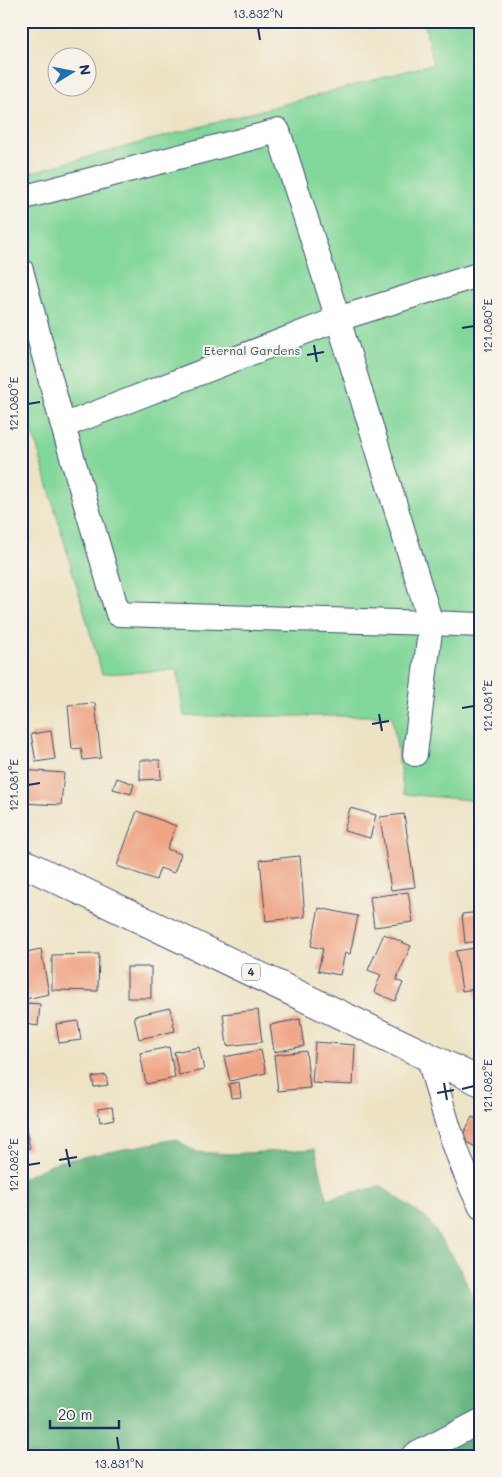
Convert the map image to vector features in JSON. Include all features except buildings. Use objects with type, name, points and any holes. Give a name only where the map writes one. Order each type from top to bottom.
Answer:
[{"type":"highway","name":"4","points":[[21,862],[481,1082]]},
{"type":"street","points":[[21,198],[278,131],[431,623],[415,754]]},
{"type":"street","points":[[21,270],[63,426],[118,614],[481,625]]},
{"type":"street","points":[[63,426],[338,319],[481,274]]},
{"type":"street","points":[[429,1058],[449,1129],[466,1178],[481,1207]]},
{"type":"street","points":[[413,1456],[481,1421]]},
{"type":"green space","name":"Eternal Gardens","points":[[424,21],[481,21],[481,801],[404,794],[392,716],[184,716],[177,670],[102,674],[21,391],[21,175],[433,64]]},
{"type":"green space","points":[[176,1139],[195,1152],[229,1154],[315,1149],[327,1199],[381,1186],[427,1219],[460,1268],[481,1318],[481,1456],[21,1456],[21,1179],[57,1162]]}]
